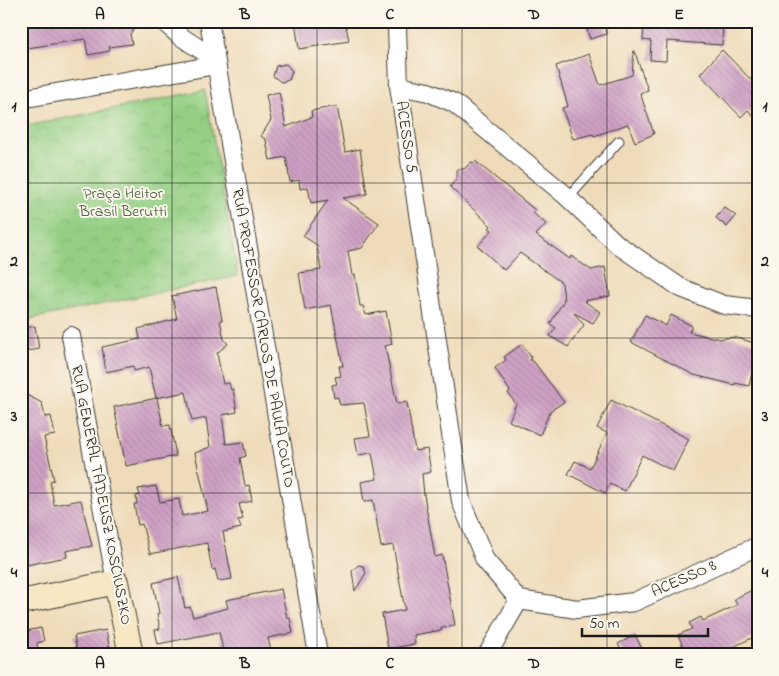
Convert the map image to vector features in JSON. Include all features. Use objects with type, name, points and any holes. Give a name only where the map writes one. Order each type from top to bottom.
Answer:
[{"type":"street","points":[[163,21],[215,62]]},
{"type":"street","name":"RUA PROFESSOR CARLOS DE PAULA COUTO","points":[[209,21],[318,655]]},
{"type":"street","points":[[396,23],[399,86]]},
{"type":"street","points":[[21,99],[215,62]]},
{"type":"street","name":"ACESSO 5","points":[[518,600],[485,560],[461,501],[399,86],[428,92],[454,103],[568,198],[618,245],[681,288],[724,305],[758,309]]},
{"type":"street","name":"RUA GENERAL TADEUSZ KOSCIUSZKO","points":[[71,336],[131,655]]},
{"type":"street","name":"ACESSO 8","points":[[518,600],[577,609],[634,602],[758,546]]},
{"type":"street","points":[[21,602],[116,582]]},
{"type":"street","points":[[488,655],[518,600]]},
{"type":"lane","points":[[568,198],[619,141]]},
{"type":"green space","name":"Praça Heitor Brasil Berutti","points":[[205,90],[238,276],[21,321],[21,127]]},
{"type":"building","points":[[21,21],[128,21],[135,28],[130,34],[132,44],[109,47],[110,51],[88,55],[85,39],[21,49]]},
{"type":"building","points":[[295,21],[345,21],[349,41],[299,49]]},
{"type":"building","points":[[584,21],[602,21],[607,34],[590,39]]},
{"type":"building","points":[[644,21],[723,21],[722,45],[667,41],[666,61],[650,60],[651,41],[643,40]]},
{"type":"building","points":[[634,50],[648,90],[640,93],[654,134],[635,142],[628,124],[594,136],[593,134],[573,139],[562,108],[568,106],[556,66],[589,54],[600,85],[632,75]]},
{"type":"building","points":[[722,50],[758,87],[758,121],[748,110],[741,117],[700,74]]},
{"type":"building","points":[[286,64],[292,71],[289,80],[281,82],[273,76],[276,66]]},
{"type":"building","points":[[279,92],[286,127],[312,117],[311,111],[337,106],[345,152],[360,149],[367,194],[343,198],[379,223],[362,248],[348,251],[352,275],[355,275],[360,306],[363,306],[366,315],[386,311],[392,344],[385,346],[397,404],[407,402],[415,451],[427,449],[431,472],[422,474],[424,495],[435,557],[442,555],[455,625],[441,628],[442,630],[414,635],[415,644],[388,649],[382,614],[405,610],[393,545],[381,547],[373,500],[364,502],[361,482],[377,479],[372,453],[358,455],[355,438],[370,436],[364,403],[340,405],[338,397],[334,398],[332,385],[337,384],[335,377],[341,376],[339,366],[343,366],[331,305],[305,310],[299,273],[321,270],[317,245],[303,236],[328,200],[311,203],[308,187],[300,189],[299,180],[290,182],[286,157],[270,160],[266,140],[261,136],[271,120],[266,95]]},
{"type":"building","points":[[475,161],[535,210],[533,213],[546,224],[536,235],[570,259],[571,256],[591,270],[605,267],[610,296],[584,301],[600,312],[593,323],[574,313],[584,325],[568,347],[550,336],[556,328],[550,324],[564,300],[562,283],[520,253],[504,270],[478,246],[492,230],[489,228],[491,226],[450,187],[457,177],[457,169],[464,169],[471,162]]},
{"type":"building","points":[[724,207],[736,216],[727,227],[716,218]]},
{"type":"building","points":[[216,287],[224,339],[228,344],[217,353],[223,384],[229,383],[231,390],[233,389],[237,412],[222,415],[226,444],[243,442],[246,456],[240,458],[245,486],[249,485],[252,501],[239,504],[243,519],[238,520],[241,528],[223,532],[232,579],[218,581],[215,569],[212,570],[207,543],[150,554],[142,524],[138,525],[134,504],[137,504],[136,496],[140,495],[138,489],[156,486],[160,502],[179,499],[182,516],[208,511],[195,453],[210,447],[206,418],[192,421],[186,392],[156,398],[149,367],[134,371],[133,366],[106,372],[102,347],[140,339],[138,329],[177,319],[172,296]]},
{"type":"building","points":[[645,315],[666,326],[671,315],[692,326],[689,332],[720,339],[734,337],[758,344],[758,359],[755,359],[749,386],[735,383],[735,385],[694,375],[631,342]]},
{"type":"building","points":[[35,326],[39,349],[21,352],[21,329]]},
{"type":"building","points":[[522,344],[531,357],[530,360],[534,362],[564,402],[550,411],[540,435],[509,421],[516,404],[495,368],[506,360],[504,357]]},
{"type":"building","points":[[21,392],[42,403],[45,417],[51,416],[55,435],[44,437],[54,480],[50,481],[54,505],[81,500],[92,546],[66,551],[67,557],[21,566],[21,553],[25,552],[21,535]]},
{"type":"building","points":[[157,398],[163,426],[170,425],[176,456],[126,466],[114,407]]},
{"type":"building","points":[[611,400],[689,439],[673,471],[642,455],[625,491],[610,484],[605,493],[568,474],[575,461],[590,468],[607,433],[597,428]]},
{"type":"building","points":[[358,565],[363,566],[366,573],[355,591],[352,571]]},
{"type":"building","points":[[178,577],[185,608],[190,607],[193,617],[228,608],[226,600],[281,589],[287,618],[290,618],[293,633],[268,638],[272,655],[224,655],[219,632],[158,644],[155,630],[160,629],[157,614],[159,613],[153,583]]},
{"type":"building","points":[[758,587],[758,635],[731,648],[734,655],[687,655],[678,635],[692,629],[689,623],[701,617],[703,621],[737,605],[734,599]]},
{"type":"building","points":[[41,628],[44,641],[37,643],[39,655],[21,655],[21,632]]},
{"type":"building","points":[[106,630],[111,655],[78,655],[74,636]]},
{"type":"building","points":[[635,635],[645,655],[624,655],[618,644]]}]
